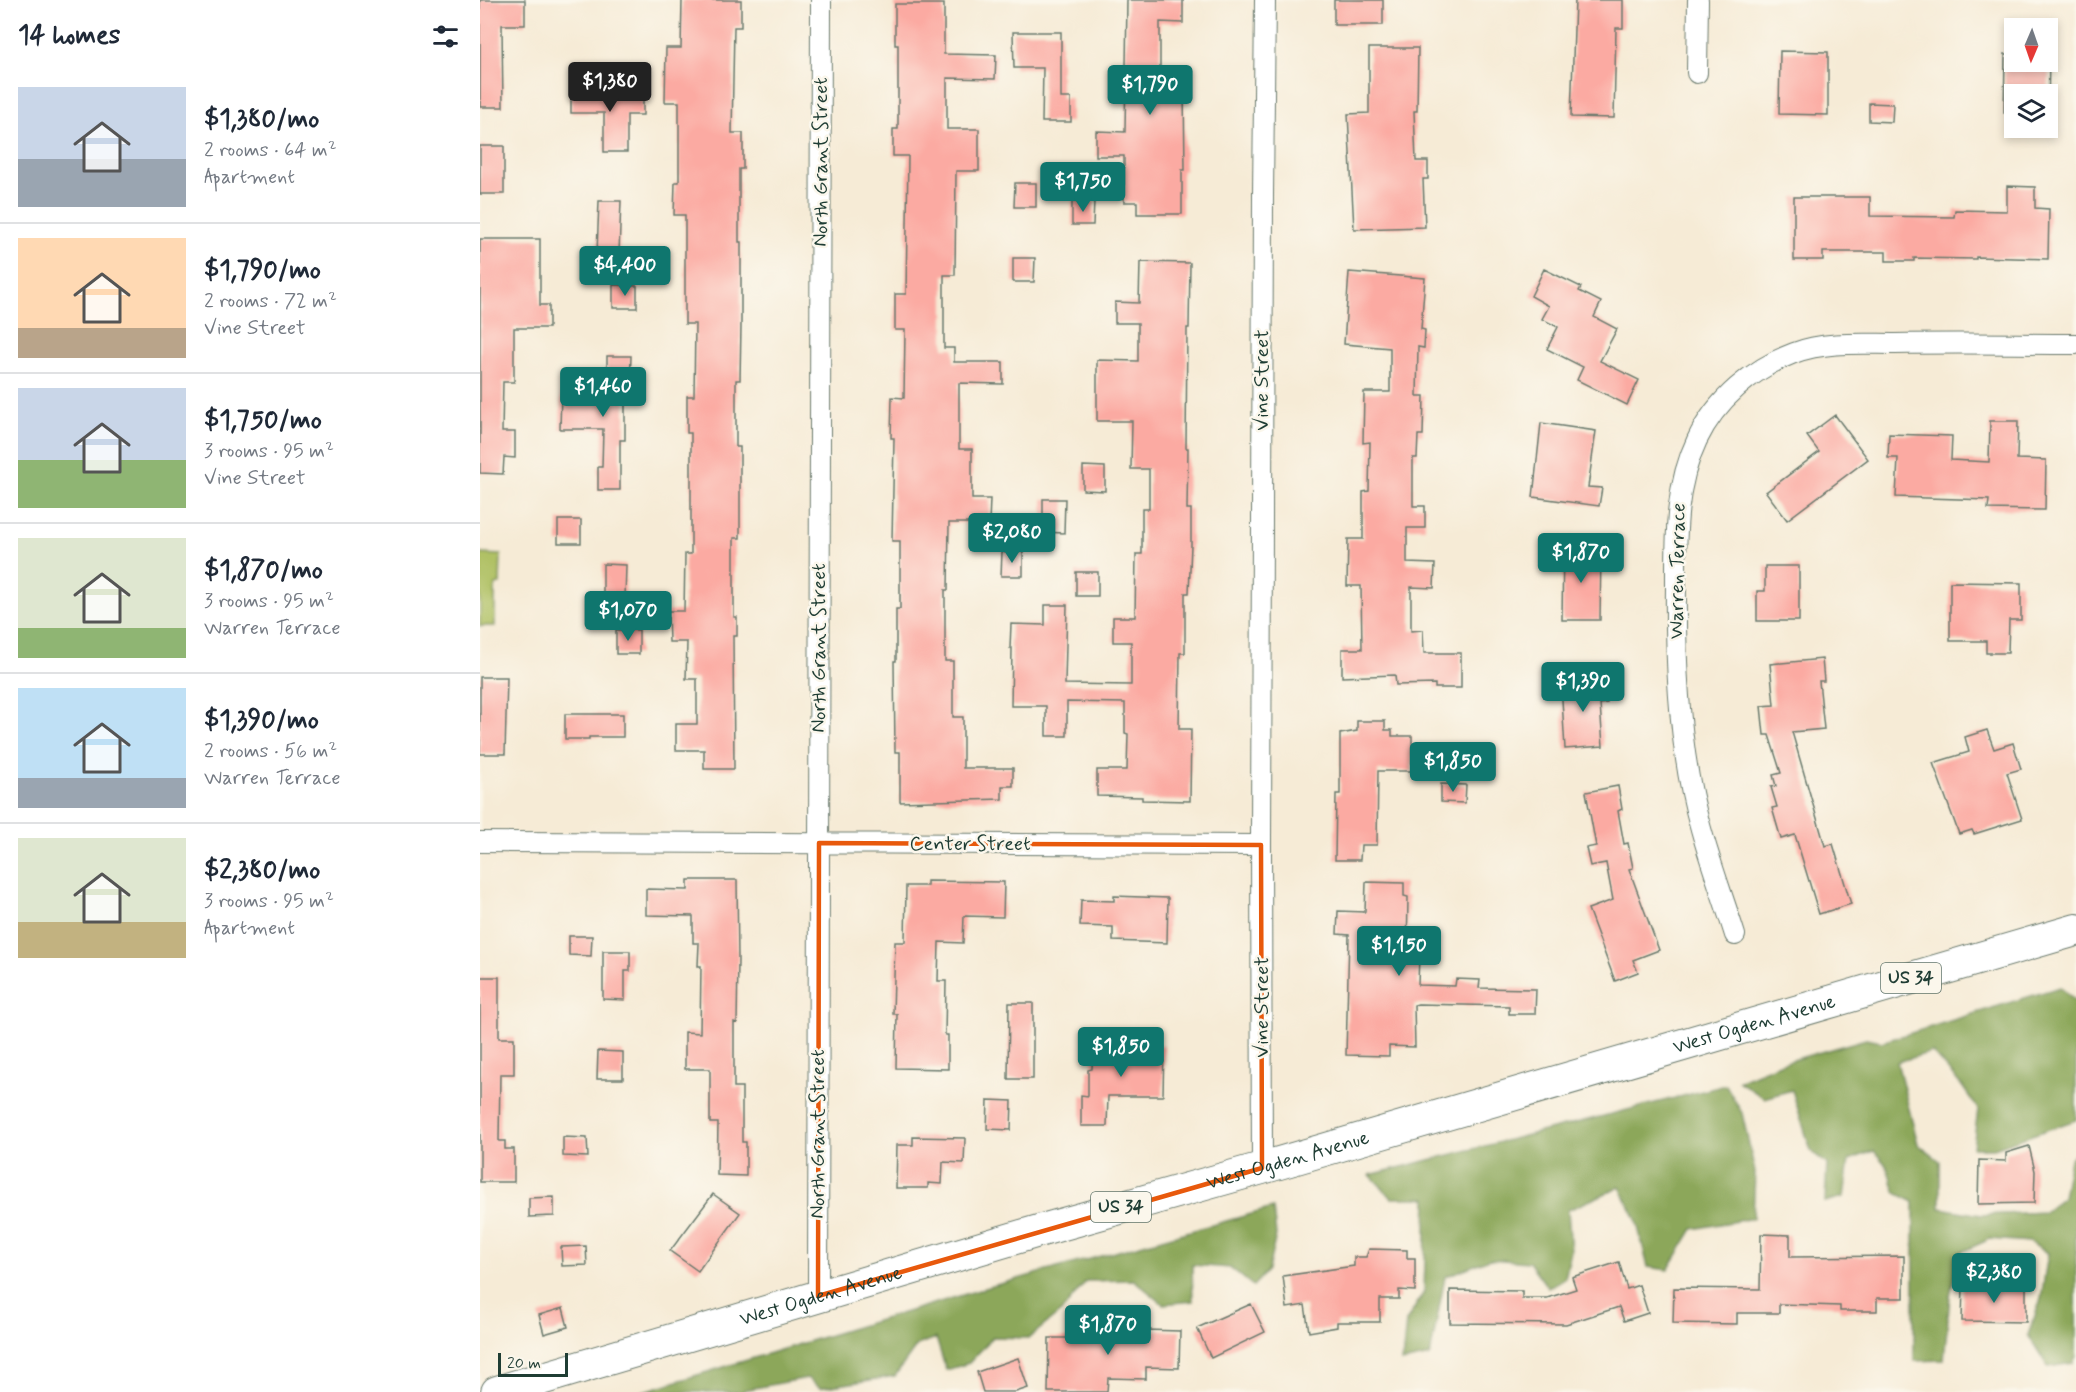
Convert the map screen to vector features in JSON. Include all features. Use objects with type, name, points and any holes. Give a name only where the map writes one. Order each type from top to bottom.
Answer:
[{"type":"main road","name":"West Ogden Avenue","points":[[497,1392],[818,1296],[2076,930]]},
{"type":"street","name":"North Grant Street","points":[[818,1296],[821,0]]},
{"type":"street","name":"Vine Street","points":[[1262,1168],[1261,646],[1265,0]]},
{"type":"street","points":[[1697,73],[1698,0]]},
{"type":"street","name":"Warren Terrace","points":[[1736,935],[1701,828],[1689,776],[1675,638],[1676,538],[1681,487],[1697,441],[1708,420],[1740,384],[1757,371],[1796,352],[1821,346],[2076,344]]},
{"type":"street","name":"Center Street","points":[[480,842],[1261,845]]},
{"type":"highlighted area","points":[[819,843],[1261,845],[1262,1168],[818,1296]]},
{"type":"green space","points":[[480,554],[501,555],[500,584],[495,585],[495,626],[480,626]]},
{"type":"green space","points":[[2060,987],[2076,1002],[2076,1120],[1994,1148],[1973,1148],[1978,1109],[1962,1086],[1932,1052],[1897,1062],[1918,1144],[1940,1161],[1940,1208],[1981,1215],[2044,1212],[2063,1197],[2070,1159],[2076,1152],[2076,1356],[2073,1363],[2048,1367],[2028,1335],[2041,1299],[2048,1253],[2029,1242],[1990,1239],[1959,1253],[1950,1296],[1944,1360],[1914,1361],[1914,1202],[1896,1193],[1886,1165],[1874,1151],[1849,1160],[1844,1197],[1825,1202],[1827,1164],[1811,1151],[1792,1090],[1764,1098],[1738,1081],[1782,1063],[1866,1039],[1882,1042]]},
{"type":"green space","points":[[1726,1085],[1742,1113],[1755,1172],[1753,1218],[1693,1229],[1668,1270],[1648,1267],[1636,1219],[1620,1187],[1568,1210],[1571,1251],[1565,1278],[1548,1288],[1529,1262],[1489,1259],[1445,1277],[1430,1356],[1402,1362],[1406,1322],[1424,1292],[1427,1198],[1392,1198],[1370,1175]]},
{"type":"green space","points":[[1273,1208],[1276,1235],[1268,1270],[1253,1286],[1231,1268],[1192,1265],[1193,1301],[1163,1304],[1134,1280],[1086,1281],[1063,1310],[1029,1338],[993,1337],[969,1363],[946,1370],[936,1338],[917,1345],[895,1376],[820,1388],[807,1378],[743,1392],[641,1392],[989,1287]]},
{"type":"building","points":[[480,0],[525,0],[525,25],[502,25],[503,107],[480,107]]},
{"type":"building","points":[[682,0],[741,0],[741,27],[734,27],[732,133],[743,133],[743,169],[739,169],[740,380],[736,380],[736,447],[740,447],[740,538],[734,538],[734,617],[737,617],[737,636],[733,636],[734,769],[704,769],[704,750],[676,750],[676,724],[697,724],[697,679],[686,679],[687,642],[669,642],[668,611],[684,611],[685,554],[691,554],[691,433],[687,433],[687,396],[694,396],[695,324],[685,324],[685,215],[674,215],[675,182],[679,182],[679,102],[665,102],[666,48],[681,48]]},
{"type":"building","points":[[1127,0],[1183,0],[1183,23],[1160,22],[1160,89],[1184,90],[1185,170],[1182,170],[1182,214],[1137,214],[1137,202],[1124,202],[1124,156],[1096,156],[1096,131],[1125,132]]},
{"type":"building","points":[[1334,0],[1383,0],[1383,25],[1334,25]]},
{"type":"building","points":[[1575,0],[1623,0],[1623,28],[1616,28],[1614,118],[1571,117]]},
{"type":"building","points":[[895,4],[944,4],[944,54],[996,55],[995,79],[947,78],[947,129],[979,129],[979,171],[956,171],[955,275],[944,275],[944,348],[954,348],[954,362],[1003,362],[1003,384],[959,383],[959,449],[972,449],[972,499],[990,499],[989,523],[949,523],[948,590],[945,590],[945,661],[953,661],[953,717],[963,717],[963,768],[1013,768],[1013,786],[1002,786],[1002,799],[900,802],[900,752],[895,752],[894,661],[896,661],[896,609],[900,609],[900,541],[892,541],[894,438],[891,438],[892,397],[904,398],[905,330],[895,330],[895,294],[906,294],[908,156],[893,156],[893,129],[898,129],[898,45],[895,45]]},
{"type":"building","points":[[1013,32],[1061,32],[1061,98],[1071,98],[1071,122],[1042,122],[1043,68],[1014,68]]},
{"type":"building","points":[[1369,48],[1418,48],[1417,111],[1414,111],[1416,161],[1428,161],[1428,179],[1423,179],[1425,227],[1354,229],[1348,114],[1369,113]]},
{"type":"building","points":[[1780,51],[1828,52],[1828,115],[1779,114]]},
{"type":"building","points":[[2005,72],[2049,72],[2049,84],[2004,84]]},
{"type":"building","points":[[571,89],[643,92],[643,115],[627,115],[627,152],[604,152],[604,113],[571,113]]},
{"type":"building","points":[[1869,103],[1893,104],[1892,122],[1869,121]]},
{"type":"building","points":[[480,146],[504,146],[504,194],[480,194]]},
{"type":"building","points":[[1015,183],[1036,183],[1036,207],[1014,207]]},
{"type":"building","points":[[2007,186],[2035,187],[2035,208],[2049,209],[2048,259],[1976,257],[1976,259],[1914,258],[1914,261],[1886,261],[1886,252],[1823,252],[1823,260],[1794,260],[1794,197],[1870,197],[1870,216],[1954,217],[1955,210],[2007,211]]},
{"type":"building","points":[[599,201],[621,201],[618,279],[596,279]]},
{"type":"building","points":[[1072,201],[1094,201],[1093,225],[1072,225]]},
{"type":"building","points":[[480,239],[540,239],[540,305],[549,305],[549,328],[514,328],[514,382],[503,382],[502,432],[515,432],[515,458],[504,457],[503,474],[480,473]]},
{"type":"building","points":[[1013,258],[1035,258],[1034,282],[1013,282]]},
{"type":"building","points":[[1140,262],[1190,263],[1186,448],[1188,448],[1187,509],[1191,509],[1191,545],[1189,593],[1185,593],[1185,653],[1180,653],[1179,729],[1191,729],[1190,801],[1097,796],[1097,770],[1127,770],[1128,734],[1125,733],[1125,703],[1067,702],[1067,736],[1046,736],[1046,706],[1011,706],[1011,624],[1045,625],[1045,605],[1067,605],[1065,684],[1131,685],[1131,642],[1113,642],[1113,617],[1135,617],[1136,554],[1142,554],[1142,509],[1149,509],[1149,469],[1131,469],[1132,421],[1097,421],[1097,360],[1138,361],[1138,323],[1115,323],[1115,302],[1139,303]]},
{"type":"building","points":[[1544,269],[1581,287],[1579,291],[1601,302],[1594,317],[1617,329],[1600,361],[1639,380],[1627,405],[1577,380],[1583,367],[1547,349],[1558,327],[1542,319],[1549,306],[1531,296]]},
{"type":"building","points":[[1349,272],[1425,278],[1421,329],[1425,330],[1424,348],[1418,347],[1417,396],[1424,396],[1423,435],[1418,435],[1417,458],[1413,458],[1413,506],[1425,506],[1425,528],[1407,528],[1407,563],[1435,564],[1434,588],[1411,587],[1411,631],[1423,630],[1424,653],[1461,653],[1461,688],[1435,688],[1435,684],[1396,685],[1395,675],[1342,677],[1342,649],[1362,649],[1361,586],[1347,586],[1348,539],[1363,539],[1363,492],[1369,491],[1370,442],[1363,443],[1364,392],[1390,392],[1390,348],[1344,344]]},
{"type":"building","points":[[613,285],[637,286],[637,308],[613,308]]},
{"type":"building","points":[[607,356],[631,356],[630,384],[625,384],[625,440],[620,440],[620,490],[598,490],[598,467],[602,467],[603,429],[560,429],[561,393],[607,393]]},
{"type":"building","points":[[1835,415],[1868,459],[1787,520],[1766,492],[1819,452],[1807,436]]},
{"type":"building","points":[[1990,421],[2018,421],[2017,459],[2046,460],[2045,510],[1988,509],[1989,500],[1896,497],[1898,458],[1888,458],[1889,434],[1952,436],[1951,460],[1989,462]]},
{"type":"building","points":[[1541,423],[1596,431],[1588,487],[1602,488],[1599,506],[1533,497]]},
{"type":"building","points":[[1083,466],[1105,467],[1105,491],[1083,490]]},
{"type":"building","points":[[1043,499],[1065,499],[1064,533],[1043,532]]},
{"type":"building","points":[[558,520],[581,520],[581,543],[558,543]]},
{"type":"building","points":[[1563,547],[1601,548],[1600,620],[1562,620]]},
{"type":"building","points":[[1002,552],[1023,552],[1023,576],[1001,576]]},
{"type":"building","points":[[603,564],[626,565],[625,598],[603,598]]},
{"type":"building","points":[[1765,566],[1799,566],[1799,621],[1757,621],[1757,591],[1765,591]]},
{"type":"building","points":[[1076,572],[1098,572],[1098,596],[1076,596]]},
{"type":"building","points":[[1950,582],[2021,583],[2021,620],[2009,620],[2008,653],[1986,653],[1986,641],[1950,641]]},
{"type":"building","points":[[616,630],[639,630],[639,654],[616,654]]},
{"type":"building","points":[[1822,659],[1824,681],[1819,681],[1824,729],[1792,732],[1825,846],[1833,844],[1851,904],[1819,914],[1795,835],[1781,839],[1772,808],[1777,807],[1771,787],[1776,786],[1773,775],[1781,773],[1769,735],[1764,735],[1761,706],[1774,705],[1770,664]]},
{"type":"building","points":[[480,677],[507,677],[505,754],[480,754]]},
{"type":"building","points":[[1605,680],[1607,703],[1600,704],[1603,746],[1565,749],[1561,683]]},
{"type":"building","points":[[565,714],[623,714],[623,737],[565,739]]},
{"type":"building","points":[[1357,721],[1385,721],[1385,730],[1392,730],[1392,736],[1412,736],[1412,771],[1378,771],[1377,845],[1361,845],[1360,860],[1335,860],[1336,794],[1340,794],[1340,734],[1357,731]]},
{"type":"building","points":[[1987,730],[1994,749],[2013,743],[2021,769],[2007,773],[2022,819],[1974,834],[1972,830],[1959,834],[1933,763],[1969,752],[1965,737]]},
{"type":"building","points":[[1441,784],[1466,785],[1465,803],[1441,802]]},
{"type":"building","points":[[1618,786],[1622,809],[1618,811],[1624,844],[1628,843],[1633,868],[1629,869],[1659,950],[1633,960],[1638,972],[1615,981],[1588,909],[1613,900],[1606,863],[1590,866],[1586,848],[1596,846],[1586,792]]},
{"type":"building","points":[[688,880],[737,880],[738,960],[737,1023],[734,1022],[734,1087],[742,1087],[742,1142],[746,1142],[746,1176],[717,1175],[718,1123],[710,1123],[710,1069],[685,1069],[685,1032],[700,1033],[701,966],[698,966],[699,943],[693,943],[693,916],[646,915],[646,889],[688,890]]},
{"type":"building","points":[[927,881],[1004,882],[1003,917],[964,916],[963,943],[939,942],[938,981],[946,981],[945,1035],[948,1035],[948,1069],[896,1068],[897,1014],[893,1014],[895,942],[905,942],[906,886],[927,886]]},
{"type":"building","points":[[1366,882],[1404,883],[1404,896],[1408,897],[1407,954],[1419,954],[1418,985],[1455,986],[1456,979],[1480,980],[1479,988],[1536,989],[1535,1014],[1509,1014],[1509,1006],[1418,1004],[1414,1005],[1415,1047],[1389,1046],[1389,1056],[1346,1055],[1349,935],[1337,934],[1338,911],[1365,912]]},
{"type":"building","points":[[1114,896],[1168,898],[1167,943],[1113,941],[1113,927],[1080,926],[1081,900],[1114,901]]},
{"type":"building","points":[[569,936],[592,936],[591,956],[569,955]]},
{"type":"building","points":[[603,951],[630,951],[630,971],[625,971],[625,1000],[603,999]]},
{"type":"building","points":[[480,977],[499,977],[499,1038],[514,1038],[514,1074],[500,1074],[499,1141],[505,1141],[505,1149],[514,1149],[514,1182],[480,1182]]},
{"type":"building","points":[[1009,1003],[1033,1003],[1033,1079],[1008,1079]]},
{"type":"building","points":[[1093,1045],[1164,1046],[1163,1096],[1108,1096],[1107,1126],[1081,1126],[1081,1095],[1088,1096],[1088,1070],[1092,1069]]},
{"type":"building","points":[[598,1051],[623,1052],[623,1079],[597,1079]]},
{"type":"building","points":[[988,1100],[1012,1101],[1011,1130],[987,1129]]},
{"type":"building","points":[[563,1137],[587,1138],[588,1157],[563,1156]]},
{"type":"building","points":[[913,1137],[965,1138],[964,1163],[943,1162],[942,1184],[928,1183],[928,1188],[896,1188],[897,1145],[913,1145]]},
{"type":"building","points":[[2029,1146],[2035,1171],[2034,1203],[1978,1204],[1979,1160],[2006,1161],[2006,1153]]},
{"type":"building","points":[[713,1194],[740,1213],[698,1271],[670,1251]]},
{"type":"building","points":[[554,1197],[554,1216],[529,1217],[529,1198]]},
{"type":"building","points":[[1761,1234],[1790,1235],[1790,1257],[1904,1256],[1904,1298],[1877,1298],[1877,1311],[1840,1311],[1840,1306],[1779,1304],[1779,1313],[1737,1313],[1737,1324],[1673,1323],[1674,1288],[1760,1289]]},
{"type":"building","points":[[586,1246],[587,1265],[562,1266],[561,1247]]},
{"type":"building","points":[[1369,1249],[1407,1250],[1407,1258],[1415,1258],[1415,1291],[1399,1290],[1399,1299],[1380,1299],[1380,1322],[1337,1322],[1337,1327],[1309,1332],[1305,1305],[1287,1308],[1283,1276],[1354,1266],[1354,1257],[1366,1257]]},
{"type":"building","points":[[1619,1262],[1627,1289],[1639,1285],[1648,1313],[1624,1321],[1619,1307],[1566,1324],[1450,1323],[1450,1290],[1522,1291],[1522,1298],[1547,1298],[1576,1289],[1572,1277]]},
{"type":"building","points":[[1963,1286],[2026,1286],[2026,1322],[1962,1321]]},
{"type":"building","points":[[1251,1304],[1265,1332],[1211,1358],[1197,1328]]},
{"type":"building","points":[[563,1308],[568,1327],[544,1334],[539,1315]]},
{"type":"building","points":[[1078,1316],[1109,1317],[1109,1329],[1180,1331],[1179,1368],[1146,1367],[1146,1379],[1108,1378],[1107,1392],[1048,1392],[1049,1338],[1078,1338]]},
{"type":"building","points":[[1018,1358],[1028,1388],[1016,1392],[983,1392],[977,1372]]}]
